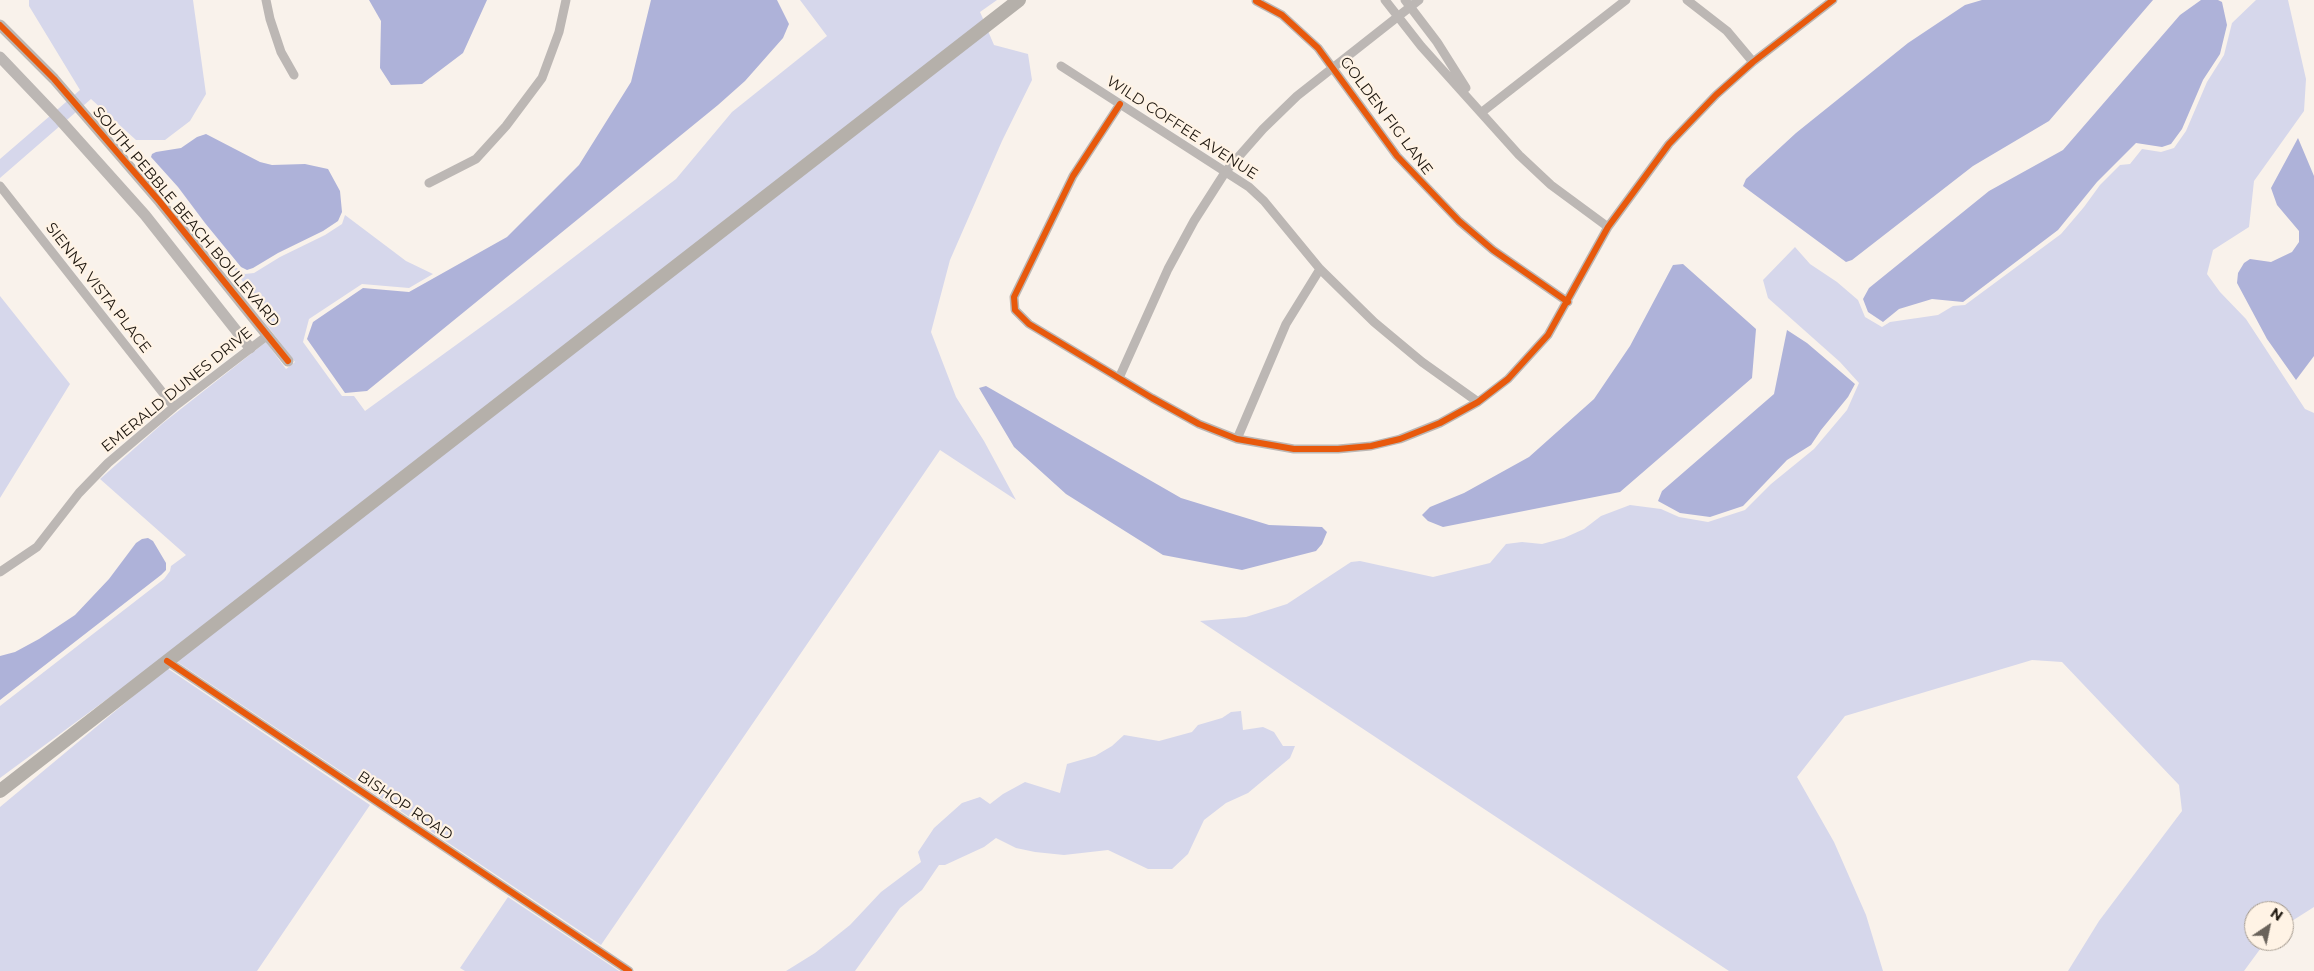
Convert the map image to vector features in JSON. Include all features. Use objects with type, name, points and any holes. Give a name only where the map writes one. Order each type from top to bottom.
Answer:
[{"type":"main road","points":[[0,791],[1019,0]]},
{"type":"street","points":[[266,0],[270,20],[281,52],[294,75]]},
{"type":"street","points":[[429,183],[476,159],[512,118],[542,78],[560,32],[566,0]]},
{"type":"street","points":[[1385,0],[1421,46],[1536,172],[1608,227]]},
{"type":"street","points":[[1119,378],[1168,268],[1226,171],[1278,113],[1332,67],[1398,17],[1408,3],[1419,0]]},
{"type":"street","points":[[1482,112],[1626,0]]},
{"type":"street","points":[[1688,0],[1727,32],[1753,62]]},
{"type":"street","points":[[1120,104],[1073,176],[1014,298],[1016,310],[1029,324],[1119,378],[1199,424],[1237,439],[1294,449],[1338,449],[1371,446],[1414,435],[1478,402],[1508,379],[1536,349],[1568,302],[1608,227],[1669,144],[1716,94],[1753,62],[1833,0]]},
{"type":"street","name":"GOLDEN FIG LANE","points":[[1256,1],[1288,20],[1318,48],[1397,156],[1444,207],[1493,250],[1568,302]]},
{"type":"street","points":[[1408,3],[1437,42],[1482,112]]},
{"type":"street","name":"SOUTH PEBBLE BEACH BOULEVARD","points":[[0,25],[77,104],[160,202],[288,361]]},
{"type":"street","name":"SOUTH PEBBLE BEACH BOULEVARD","points":[[0,57],[60,120],[145,215],[250,348]]},
{"type":"street","name":"WILD COFFEE AVENUE","points":[[1061,66],[1249,187],[1264,201],[1320,269],[1394,340],[1478,402]]},
{"type":"street","points":[[60,120],[77,104]]},
{"type":"street","name":"SIENNA VISTA PLACE","points":[[0,186],[174,407]]},
{"type":"street","points":[[1237,439],[1286,324],[1320,269]]},
{"type":"street","name":"EMERALD DUNES DRIVE","points":[[0,572],[36,547],[79,493],[108,463],[174,407],[268,335]]},
{"type":"street","name":"BISHOP ROAD","points":[[167,661],[629,971]]},
{"type":"shaded area","points":[[29,0],[193,0],[206,94],[190,121],[165,140],[136,140],[91,99],[0,178],[0,159],[80,90],[29,6]]},
{"type":"shaded area","points":[[800,0],[997,0],[980,12],[984,21],[163,658],[0,778],[0,706],[164,579],[171,566],[186,555],[100,479],[163,423],[266,342],[286,369],[295,362],[263,320],[267,317],[230,263],[245,274],[254,273],[280,257],[325,235],[342,224],[345,215],[406,261],[433,274],[409,288],[362,284],[309,319],[303,342],[342,396],[354,396],[365,411],[514,303],[676,179],[732,112],[827,36]]},
{"type":"shaded area","points":[[2256,0],[2288,0],[2306,79],[2304,111],[2254,181],[2249,227],[2213,250],[2207,274],[2220,292],[2246,319],[2305,409],[2314,413],[2314,907],[2294,920],[2294,901],[2244,901],[2244,951],[2259,951],[2244,971],[2068,971],[2099,921],[2182,811],[2179,785],[2062,662],[2032,660],[1845,716],[1797,777],[1834,842],[1866,915],[1883,971],[1729,971],[1200,621],[1246,617],[1287,604],[1351,562],[1360,561],[1433,577],[1490,563],[1506,544],[1522,542],[1542,544],[1564,538],[1584,529],[1601,516],[1630,505],[1661,509],[1679,517],[1708,522],[1745,510],[1771,484],[1814,449],[1847,410],[1859,383],[1840,362],[1768,298],[1763,280],[1795,247],[1810,264],[1837,282],[1858,300],[1865,317],[1882,327],[1890,322],[1938,315],[1953,306],[1965,305],[2061,234],[2100,185],[2120,165],[2130,164],[2142,149],[2161,152],[2174,148],[2186,131],[2207,82],[2224,55],[2232,23]]},
{"type":"shaded area","points":[[988,31],[994,45],[1028,54],[1032,80],[1002,141],[950,260],[931,332],[956,397],[984,441],[1016,500],[940,450],[601,945],[176,661]]},
{"type":"shaded area","points":[[0,296],[70,384],[0,498]]},
{"type":"shaded area","points":[[167,668],[370,805],[257,971],[0,971],[0,807]]},
{"type":"shaded area","points":[[1241,711],[1243,730],[1263,727],[1274,732],[1283,746],[1295,746],[1290,758],[1248,793],[1226,803],[1204,820],[1188,854],[1172,869],[1148,869],[1108,850],[1064,855],[1035,852],[1016,848],[996,838],[984,847],[945,865],[939,865],[922,890],[900,908],[855,971],[786,971],[815,953],[850,925],[881,892],[921,862],[918,852],[934,828],[962,803],[980,797],[990,804],[1003,794],[1025,782],[1060,793],[1067,764],[1095,756],[1112,746],[1124,735],[1159,741],[1192,732],[1198,725],[1222,718],[1231,712]]},
{"type":"shaded area","points":[[508,897],[619,971],[465,971],[460,968]]},
{"type":"water","points":[[369,0],[487,0],[463,53],[422,84],[391,85],[380,68],[381,21]]},
{"type":"water","points":[[651,0],[777,0],[789,24],[783,38],[745,81],[718,105],[367,391],[345,393],[307,339],[313,322],[363,288],[409,292],[507,237],[579,165],[631,82]]},
{"type":"water","points":[[1982,0],[2153,0],[2049,121],[1973,166],[1852,260],[1846,262],[1743,186],[1746,179],[1796,133],[1908,43],[1965,5]]},
{"type":"water","points":[[2201,0],[2218,0],[2222,2],[2227,25],[2220,54],[2203,80],[2182,129],[2171,144],[2162,147],[2136,143],[2097,182],[2058,230],[1963,302],[1932,299],[1899,309],[1883,322],[1868,312],[1863,299],[1869,288],[1989,191],[2063,150],[2180,15]]},
{"type":"water","points":[[206,134],[260,162],[272,165],[305,164],[328,169],[340,191],[342,212],[338,221],[253,268],[247,270],[241,267],[178,187],[151,157],[156,152],[181,148],[197,137]]},
{"type":"water","points":[[2298,138],[2314,176],[2314,356],[2296,380],[2267,339],[2237,283],[2238,273],[2244,263],[2250,259],[2271,262],[2292,252],[2299,242],[2299,231],[2277,205],[2271,188]]},
{"type":"water","points":[[1683,264],[1756,329],[1752,378],[1620,492],[1443,527],[1428,521],[1422,515],[1430,507],[1464,493],[1529,457],[1594,399],[1630,346],[1673,265]]},
{"type":"water","points":[[1787,330],[1807,343],[1855,384],[1848,397],[1811,445],[1787,460],[1743,506],[1710,517],[1680,513],[1658,501],[1662,491],[1774,394]]},
{"type":"water","points":[[986,386],[1181,498],[1269,525],[1322,527],[1327,532],[1322,544],[1316,551],[1242,570],[1163,555],[1066,494],[1014,447],[979,388]]},
{"type":"water","points":[[148,538],[153,541],[166,563],[166,570],[0,700],[0,656],[15,652],[39,639],[75,615],[109,579],[136,543]]},
{"type":"cycle path","points":[[1120,104],[1073,176],[1014,297],[1015,310],[1029,324],[1152,398],[1199,424],[1237,439],[1294,449],[1338,449],[1371,446],[1400,439],[1440,423],[1478,402],[1508,379],[1548,335],[1608,227],[1669,144],[1716,95],[1753,62],[1833,0]]},
{"type":"cycle path","points":[[1256,1],[1282,15],[1318,48],[1397,156],[1459,221],[1493,250],[1568,302]]},
{"type":"cycle path","points":[[0,25],[54,79],[160,202],[288,361]]},
{"type":"cycle path","points":[[167,661],[629,971]]}]
